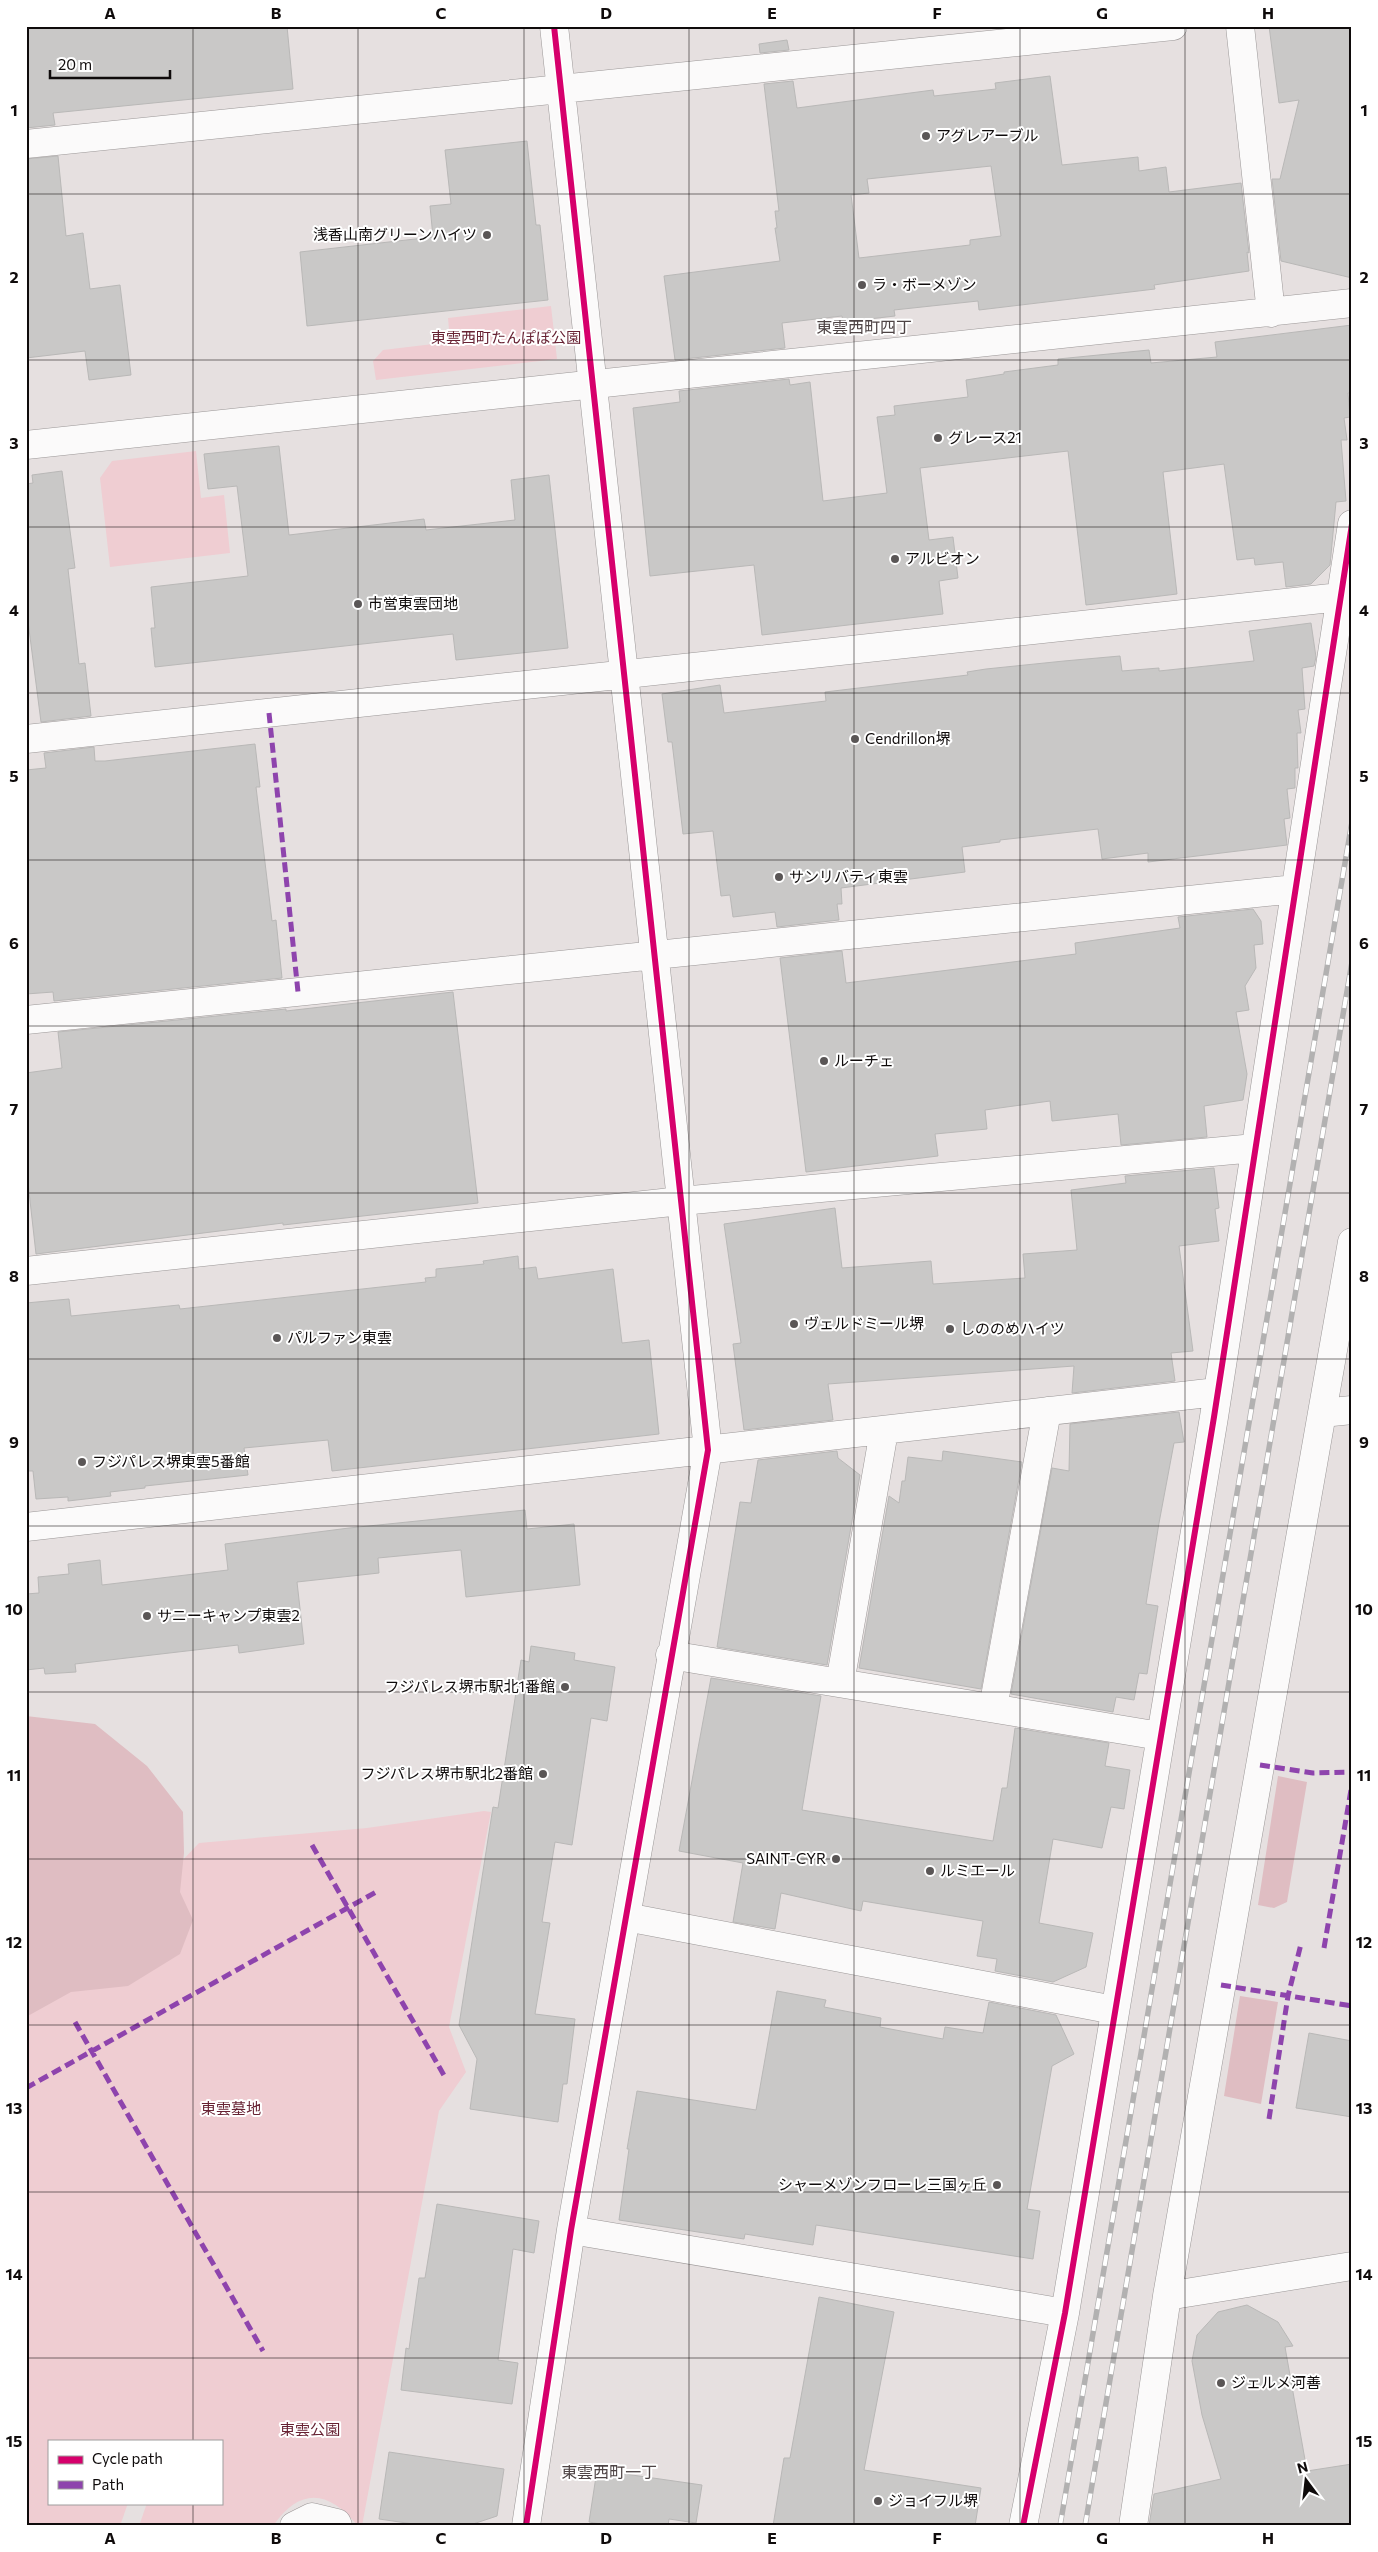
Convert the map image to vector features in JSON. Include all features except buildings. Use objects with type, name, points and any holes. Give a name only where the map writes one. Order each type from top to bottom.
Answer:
[{"type":"street","points":[[526,2526],[571,2230],[670,1655],[708,1450],[554,26]]},
{"type":"street","points":[[26,144],[1173,26]]},
{"type":"street","points":[[1240,26],[1270,313]]},
{"type":"street","points":[[26,445],[593,383],[1352,304]]},
{"type":"street","points":[[1023,2526],[1065,2313],[1217,1392],[1352,524]]},
{"type":"street","points":[[26,739],[1340,597]]},
{"type":"street","points":[[26,1020],[1295,889]]},
{"type":"street","points":[[26,1271],[681,1201],[1255,1148]]},
{"type":"street","points":[[1133,2526],[1167,2296],[1352,1242]]},
{"type":"street","points":[[26,1527],[1217,1392]]},
{"type":"street","points":[[1322,1413],[1352,1410]]},
{"type":"street","points":[[993,1708],[1047,1411]]},
{"type":"street","points":[[840,1683],[884,1431]]},
{"type":"street","points":[[670,1655],[1160,1736]]},
{"type":"street","points":[[626,1917],[1114,2010]]},
{"type":"street","points":[[571,2230],[1065,2313]]},
{"type":"street","points":[[1167,2296],[1352,2266]]},
{"type":"street","points":[[294,2526],[312,2517],[337,2523],[338,2526]]},
{"type":"green space","name":"東雲西町たんぽぽ公園","points":[[551,306],[557,359],[376,380],[373,361],[383,350],[450,342],[448,318]]},
{"type":"green space","points":[[196,451],[201,498],[224,495],[230,553],[110,567],[100,478],[112,461]]},
{"type":"green space","name":"東雲墓地","points":[[484,1811],[491,1812],[449,2027],[466,2072],[439,2111],[362,2526],[358,2526],[347,2514],[326,2500],[315,2498],[305,2499],[294,2504],[273,2526],[139,2526],[147,2504],[222,2504],[222,2440],[48,2440],[48,2504],[128,2504],[120,2526],[26,2526],[26,2000],[56,1993],[199,1843],[367,1828]]},
{"type":"shaded area","points":[[26,1716],[95,1724],[147,1766],[183,1812],[184,1853],[180,1892],[193,1920],[180,1954],[128,1986],[71,1992],[26,2017]]},
{"type":"shaded area","points":[[1278,1776],[1307,1782],[1287,1902],[1274,1908],[1258,1905]]},
{"type":"shaded area","points":[[1240,1996],[1278,2002],[1261,2104],[1224,2096]]},
{"type":"railway","points":[[1060,2526],[1352,822]]},
{"type":"railway","points":[[1085,2526],[1352,962]]},
{"type":"marked path","points":[[269,713],[298,992]]},
{"type":"marked path","points":[[1260,1765],[1313,1773],[1352,1772]]},
{"type":"marked path","points":[[1324,1948],[1352,1784]]},
{"type":"marked path","points":[[312,1845],[445,2077]]},
{"type":"marked path","points":[[26,2088],[376,1892]]},
{"type":"marked path","points":[[1269,2119],[1288,1996],[1301,1944]]},
{"type":"marked path","points":[[1221,1985],[1352,2006]]},
{"type":"marked path","points":[[75,2022],[263,2351]]},
{"type":"cycle path","points":[[526,2526],[571,2230],[708,1450],[554,26]]},
{"type":"cycle path","points":[[1023,2526],[1065,2313],[1214,1417],[1352,524]]},
{"type":"place","name":"アグレアーブル","points":[[926,136]]},
{"type":"place","name":"浅香山南グリーンハイツ","points":[[487,235]]},
{"type":"place","name":"ラ・ボーメゾン","points":[[862,285]]},
{"type":"place","name":"グレース21","points":[[938,438]]},
{"type":"place","name":"アルビオン","points":[[895,559]]},
{"type":"place","name":"市営東雲団地","points":[[358,604]]},
{"type":"place","name":"Cendrillon堺","points":[[855,739]]},
{"type":"place","name":"サンリバティ東雲","points":[[779,877]]},
{"type":"place","name":"ルーチェ","points":[[824,1061]]},
{"type":"place","name":"ヴェルドミール堺","points":[[794,1324]]},
{"type":"place","name":"しののめハイツ","points":[[950,1329]]},
{"type":"place","name":"パルファン東雲","points":[[277,1338]]},
{"type":"place","name":"フジパレス堺東雲5番館","points":[[82,1462]]},
{"type":"place","name":"サニーキャンプ東雲2","points":[[147,1616]]},
{"type":"place","name":"フジパレス堺市駅北1番館","points":[[565,1687]]},
{"type":"place","name":"フジパレス堺市駅北2番館","points":[[543,1774]]},
{"type":"place","name":"SAINT-CYR","points":[[836,1859]]},
{"type":"place","name":"ルミエール","points":[[930,1871]]},
{"type":"place","name":"シャーメゾンフローレ三国ヶ丘","points":[[997,2185]]},
{"type":"place","name":"ジェルメ河善","points":[[1221,2383]]},
{"type":"place","name":"ジョイフル堺","points":[[878,2501]]},
{"type":"district","name":"東雲西町四丁","points":[[864,327]]},
{"type":"district","name":"東雲西町一丁","points":[[609,2472]]},
{"type":"park label","name":"東雲公園","points":[[310,2430]]}]
